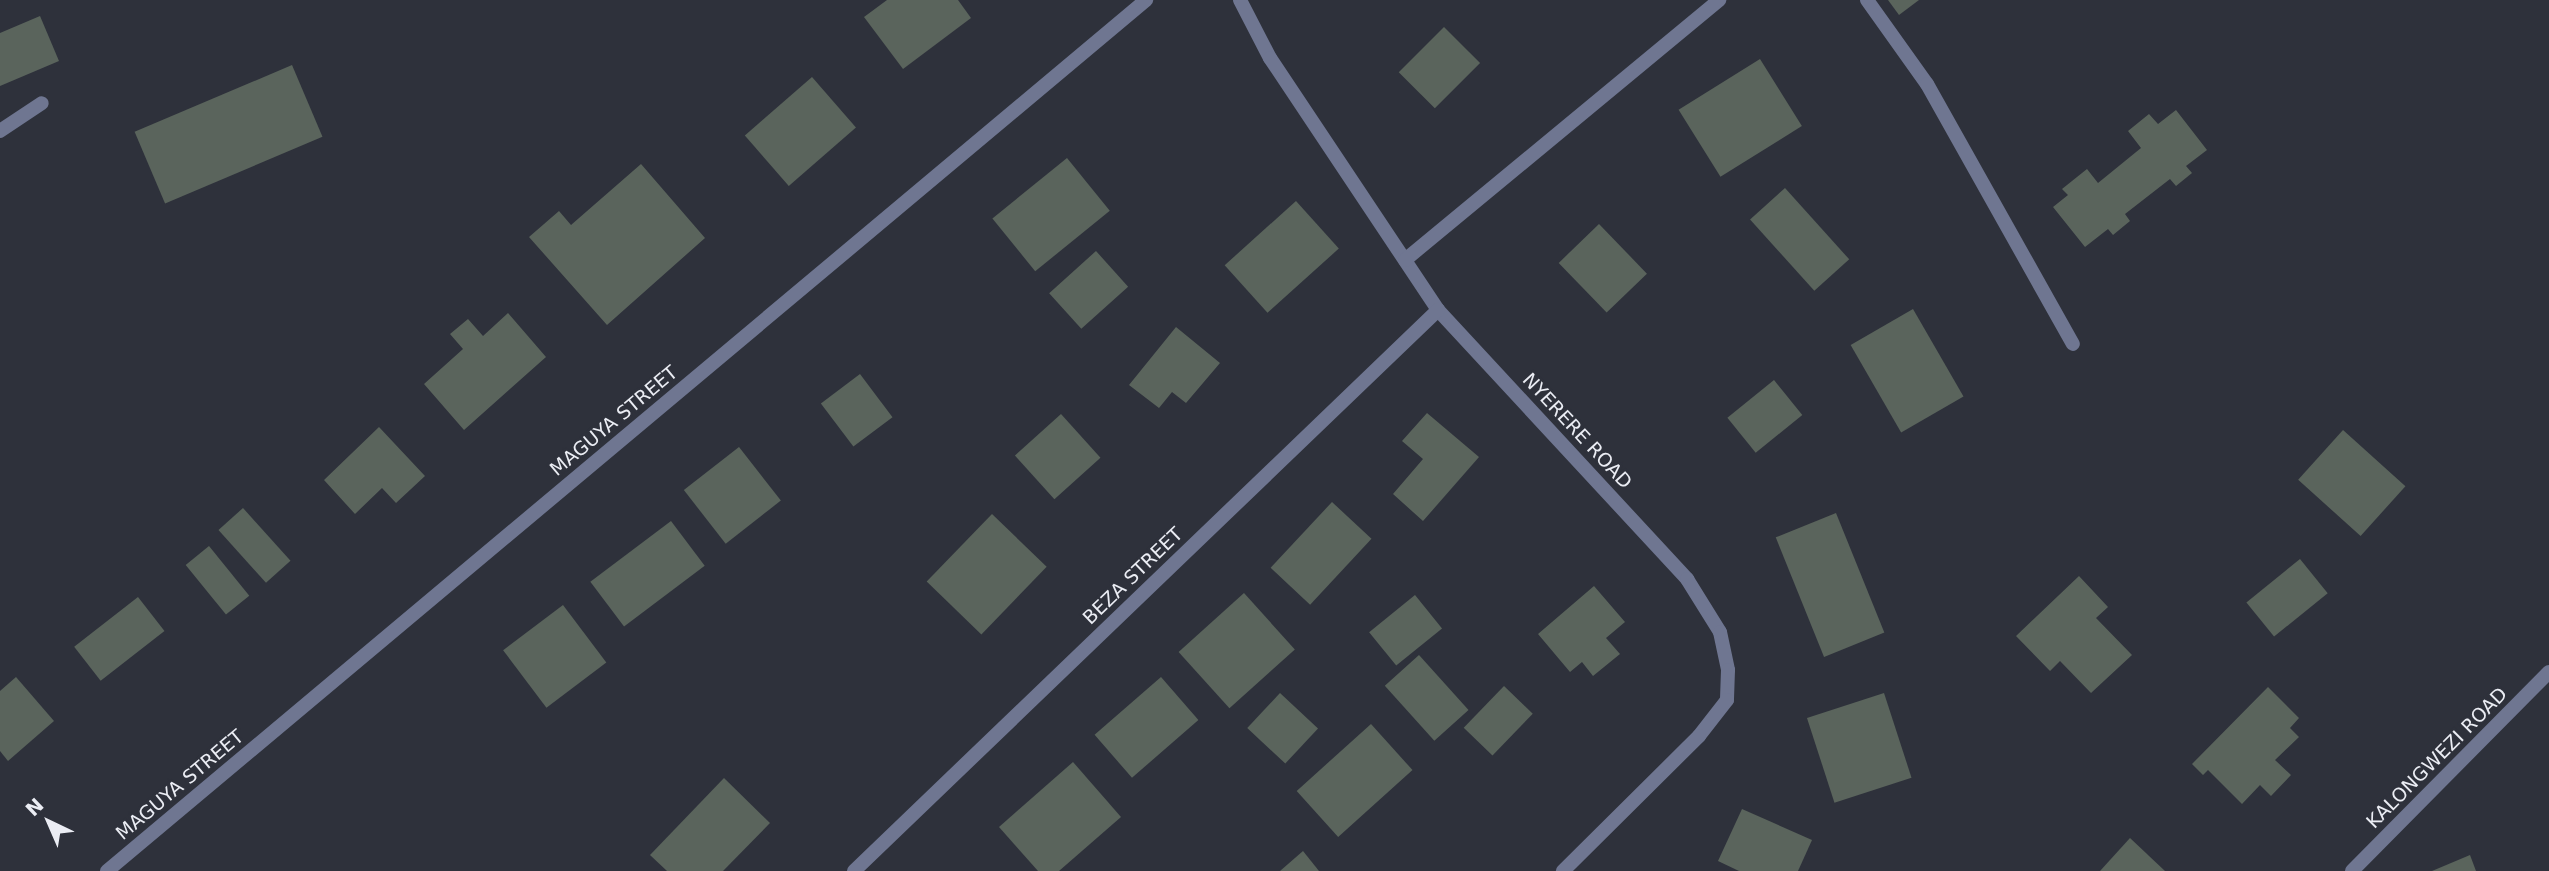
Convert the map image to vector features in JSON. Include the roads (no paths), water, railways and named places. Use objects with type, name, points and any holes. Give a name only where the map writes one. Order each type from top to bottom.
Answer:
[{"type":"street","name":"MAGUYA STREET","points":[[107,871],[1146,0]]},
{"type":"street","name":"NYERERE ROAD","points":[[1240,0],[1270,58],[1438,310],[1687,579],[1720,632],[1728,670],[1727,699],[1699,736],[1563,871]]},
{"type":"street","points":[[1405,260],[1719,0]]},
{"type":"street","points":[[1867,0],[1927,84],[2073,344]]},
{"type":"street","points":[[0,131],[42,103]]},
{"type":"street","name":"BEZA STREET","points":[[854,871],[1438,310]]},
{"type":"street","name":"KALONGWEZI ROAD","points":[[2352,871],[2549,672]]}]
